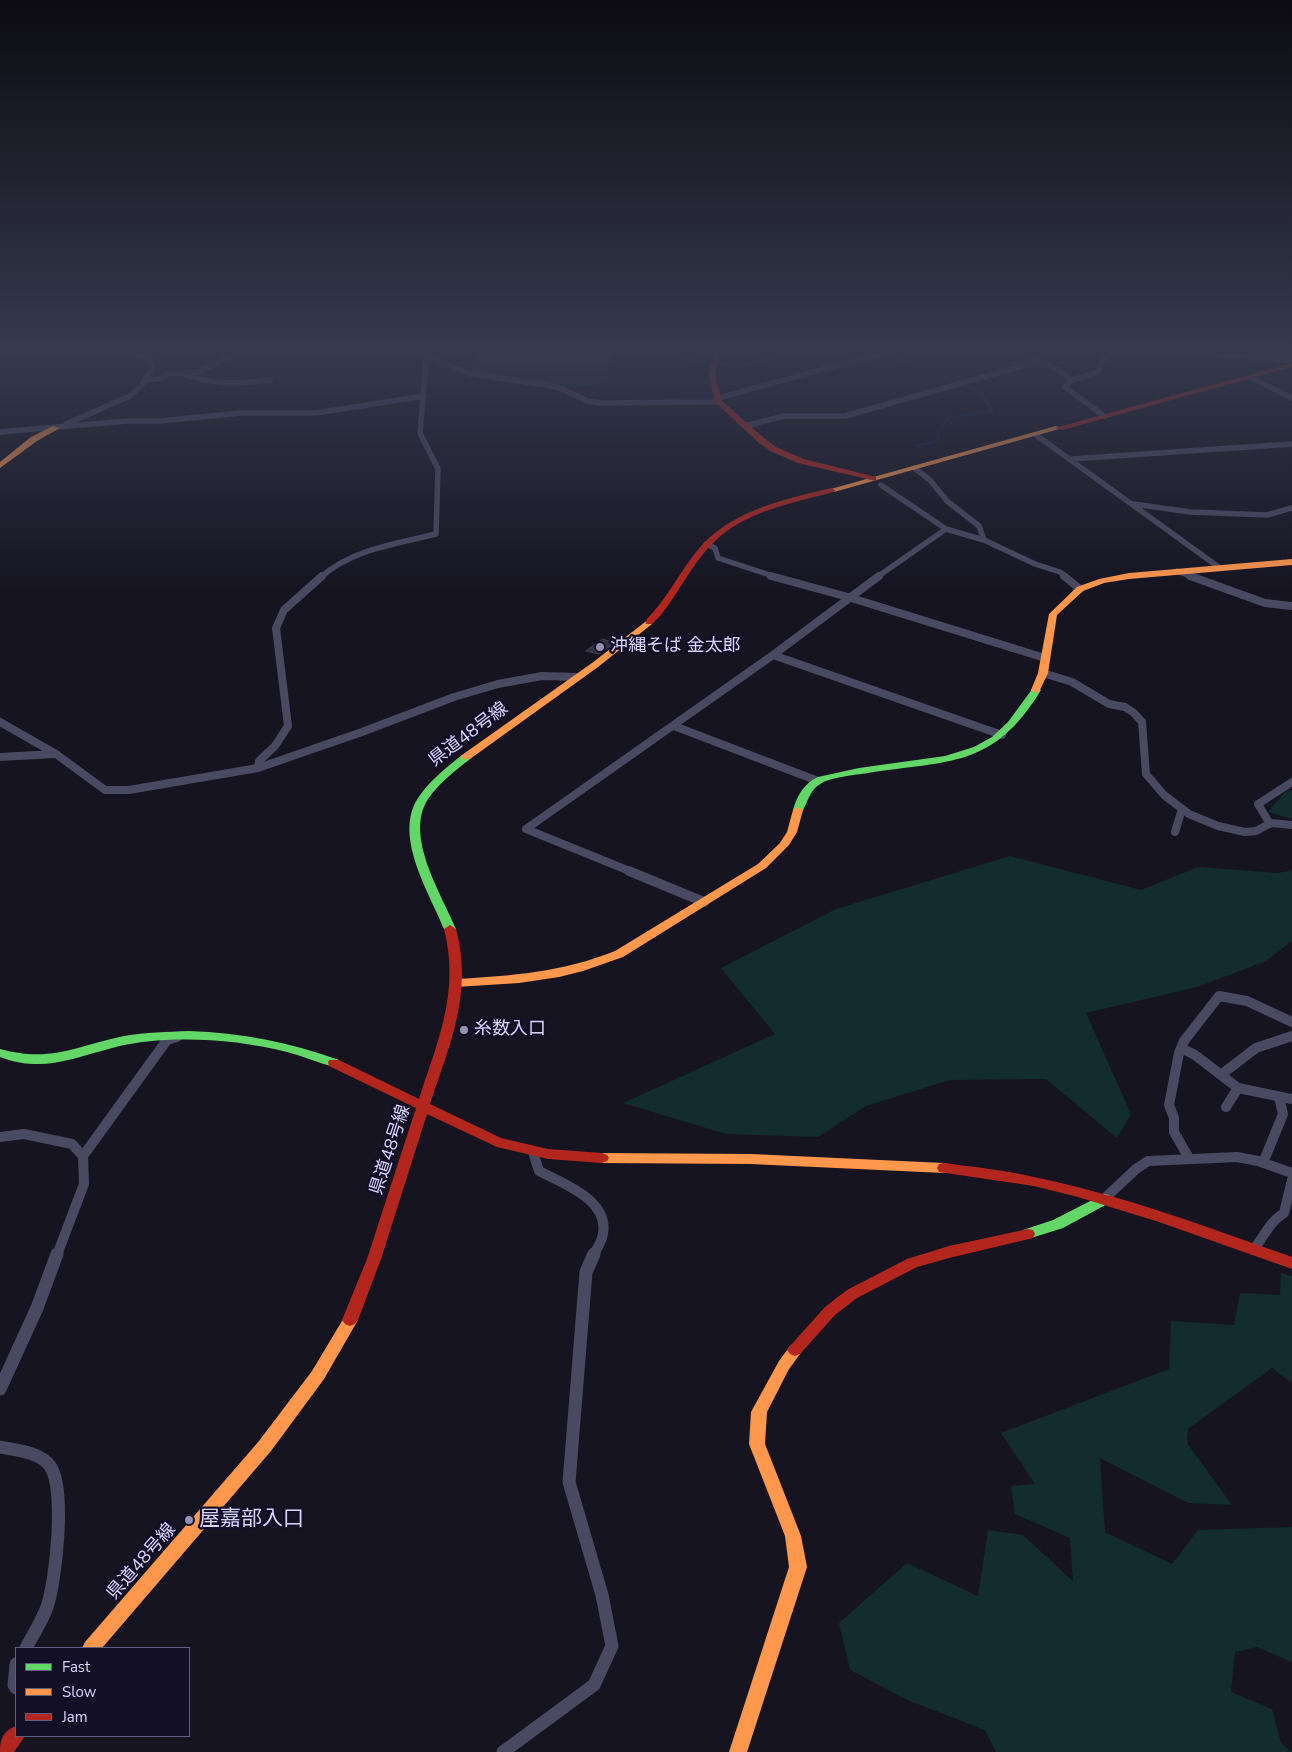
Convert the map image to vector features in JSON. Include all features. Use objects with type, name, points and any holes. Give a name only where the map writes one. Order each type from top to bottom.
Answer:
[{"type":"street","points":[[0,432],[17,431]]},
{"type":"street","points":[[0,466],[34,439],[50,431]]},
{"type":"street","points":[[258,768],[259,761],[275,746],[288,726],[276,628],[284,610],[334,565],[349,557],[436,534],[438,469],[420,431]]},
{"type":"street","points":[[751,431],[773,449],[784,455],[877,482],[946,528],[956,533],[984,540],[1035,564],[1060,572],[1080,589]]},
{"type":"street","name":"県道48号線","points":[[92,1647],[265,1446],[328,1359],[361,1295],[452,1017],[456,983],[455,948],[452,936],[415,848],[412,835],[417,810],[426,794],[451,768],[652,620],[666,603],[706,544],[721,531],[756,513],[877,482],[914,468],[1051,431]]},
{"type":"street","points":[[1036,435],[1220,568]]},
{"type":"street","points":[[1071,459],[1292,444]]},
{"type":"street","points":[[914,468],[930,480],[947,501],[979,526],[984,540]]},
{"type":"street","points":[[1133,504],[1190,512],[1267,515],[1292,508]]},
{"type":"street","points":[[704,902],[526,828],[674,726],[773,655],[848,597],[946,528]]},
{"type":"street","points":[[706,544],[715,548],[718,558],[750,570],[848,597],[1045,658]]},
{"type":"street","points":[[456,983],[560,976],[587,968],[619,954],[762,866],[776,854],[792,832],[801,799],[809,788],[818,781],[855,771],[950,758],[979,749],[1002,735],[1035,692],[1043,673],[1053,614],[1080,589],[1116,578],[1292,562]]},
{"type":"street","points":[[1177,571],[1265,603],[1292,606]]},
{"type":"street","points":[[773,655],[1002,735]]},
{"type":"street","points":[[1043,673],[1072,682],[1109,704],[1125,707],[1134,713],[1142,722],[1142,734],[1146,745],[1144,766],[1146,774],[1158,790],[1182,809],[1206,823],[1229,830],[1260,831],[1270,824],[1292,825]]},
{"type":"street","points":[[0,722],[56,754],[105,790],[129,790],[258,768],[362,732],[454,697],[489,687],[542,676],[576,677]]},
{"type":"street","points":[[674,726],[818,781]]},
{"type":"street","points":[[0,757],[56,754]]},
{"type":"street","points":[[1270,824],[1258,804],[1292,782]]},
{"type":"street","points":[[1175,832],[1182,809]]},
{"type":"street","points":[[1189,1158],[1174,1132],[1174,1118],[1169,1105],[1184,1041],[1219,996],[1232,996],[1272,1011],[1292,1022]]},
{"type":"street","points":[[0,1053],[9,1058],[38,1061],[127,1039],[151,1036],[218,1036],[312,1055],[342,1066],[424,1106],[459,1126],[482,1136],[533,1152],[576,1157],[720,1159],[957,1169],[1037,1180],[1104,1199],[1292,1263]]},
{"type":"street","points":[[0,1389],[37,1308],[84,1184],[83,1156],[167,1040],[180,1036]]},
{"type":"street","points":[[1222,1074],[1256,1048],[1292,1036]]},
{"type":"street","points":[[1181,1048],[1195,1055],[1238,1088],[1292,1099]]},
{"type":"street","points":[[1226,1107],[1238,1088]]},
{"type":"street","points":[[1263,1163],[1283,1114],[1279,1097]]},
{"type":"street","points":[[0,1137],[24,1134],[72,1144],[83,1156]]},
{"type":"street","points":[[503,1752],[594,1685],[612,1646],[602,1595],[568,1482],[586,1272],[602,1237],[603,1228],[600,1214],[593,1202],[581,1193],[539,1171],[533,1152]]},
{"type":"street","points":[[738,1752],[798,1567],[793,1536],[757,1444],[759,1412],[784,1365],[807,1335],[830,1311],[872,1282],[912,1263],[949,1252],[1042,1231],[1075,1216],[1116,1192],[1138,1165],[1148,1161],[1237,1157],[1263,1163],[1292,1173]]},
{"type":"street","points":[[1253,1250],[1261,1241],[1272,1222],[1284,1214],[1292,1180]]},
{"type":"street","points":[[0,1447],[21,1451],[37,1458],[50,1466],[55,1476],[57,1557],[47,1608],[27,1647]]},
{"type":"street","points":[[2,1752],[15,1736]]},
{"type":"green space","points":[[1292,790],[1292,819],[1268,812],[1285,792]]},
{"type":"green space","points":[[1010,856],[1141,890],[1198,867],[1278,873],[1292,870],[1292,941],[1266,961],[1197,987],[1086,1013],[1131,1114],[1117,1138],[1046,1079],[950,1080],[866,1106],[818,1137],[726,1134],[623,1103],[775,1034],[721,968],[836,909]]},
{"type":"green space","points":[[1281,1273],[1292,1276],[1292,1383],[1272,1368],[1188,1429],[1187,1443],[1232,1505],[1188,1503],[1100,1458],[1105,1532],[1172,1564],[1198,1530],[1292,1527],[1292,1662],[1257,1647],[1235,1652],[1231,1692],[1272,1709],[1281,1743],[1291,1752],[996,1752],[985,1730],[910,1701],[850,1670],[839,1623],[907,1563],[978,1596],[988,1530],[1023,1535],[1073,1581],[1070,1538],[1015,1514],[1011,1486],[1035,1484],[1001,1433],[1169,1369],[1171,1321],[1234,1325],[1240,1293],[1280,1295]]},
{"type":"building","name":"沖縄そば 金太郎","points":[[603,639],[614,643],[599,654],[586,651]]},
{"type":"waterway","points":[[917,446],[937,441],[939,431]]},
{"type":"traffic: fast","points":[[798,810],[802,798],[816,782],[859,771],[945,759],[962,755],[987,745],[1011,724],[1036,690]]},
{"type":"traffic: fast","points":[[450,929],[420,857],[414,837],[415,819],[422,799],[439,779],[466,757]]},
{"type":"traffic: fast","points":[[0,1053],[35,1060],[70,1055],[140,1038],[189,1035],[238,1038],[263,1042],[334,1063]]},
{"type":"traffic: fast","points":[[1028,1234],[1058,1224],[1104,1199]]},
{"type":"traffic: slow","points":[[0,466],[34,439],[50,431]]},
{"type":"traffic: slow","points":[[831,490],[1049,431]]},
{"type":"traffic: slow","points":[[1036,690],[1043,673],[1053,614],[1080,589],[1102,581],[1129,576],[1292,562]]},
{"type":"traffic: slow","points":[[466,757],[595,665],[649,622]]},
{"type":"traffic: slow","points":[[456,983],[499,981],[559,973],[599,962],[619,954],[762,866],[784,845],[792,832],[798,810]]},
{"type":"traffic: slow","points":[[602,1158],[751,1159],[944,1168]]},
{"type":"traffic: slow","points":[[92,1647],[265,1446],[318,1375],[350,1320]]},
{"type":"traffic: slow","points":[[738,1752],[798,1567],[793,1536],[757,1444],[759,1412],[784,1365],[795,1350]]},
{"type":"traffic: jam","points":[[751,431],[773,449],[801,461],[873,479]]},
{"type":"traffic: jam","points":[[649,622],[670,598],[699,554],[711,540],[726,528],[759,511],[831,490]]},
{"type":"traffic: jam","points":[[350,1320],[374,1259],[452,1017],[457,967],[450,929]]},
{"type":"traffic: jam","points":[[334,1063],[497,1142],[548,1154],[602,1158]]},
{"type":"traffic: jam","points":[[944,1168],[1034,1181],[1078,1192],[1164,1218],[1292,1263]]},
{"type":"traffic: jam","points":[[795,1350],[830,1311],[852,1294],[912,1263],[949,1252],[1028,1234]]},
{"type":"traffic: jam","points":[[2,1752],[15,1736]]},
{"type":"place","name":"沖縄そば 金太郎","points":[[600,647]]},
{"type":"place","name":"糸数入口","points":[[464,1030]]},
{"type":"place","name":"屋嘉部入口","points":[[189,1520]]}]
